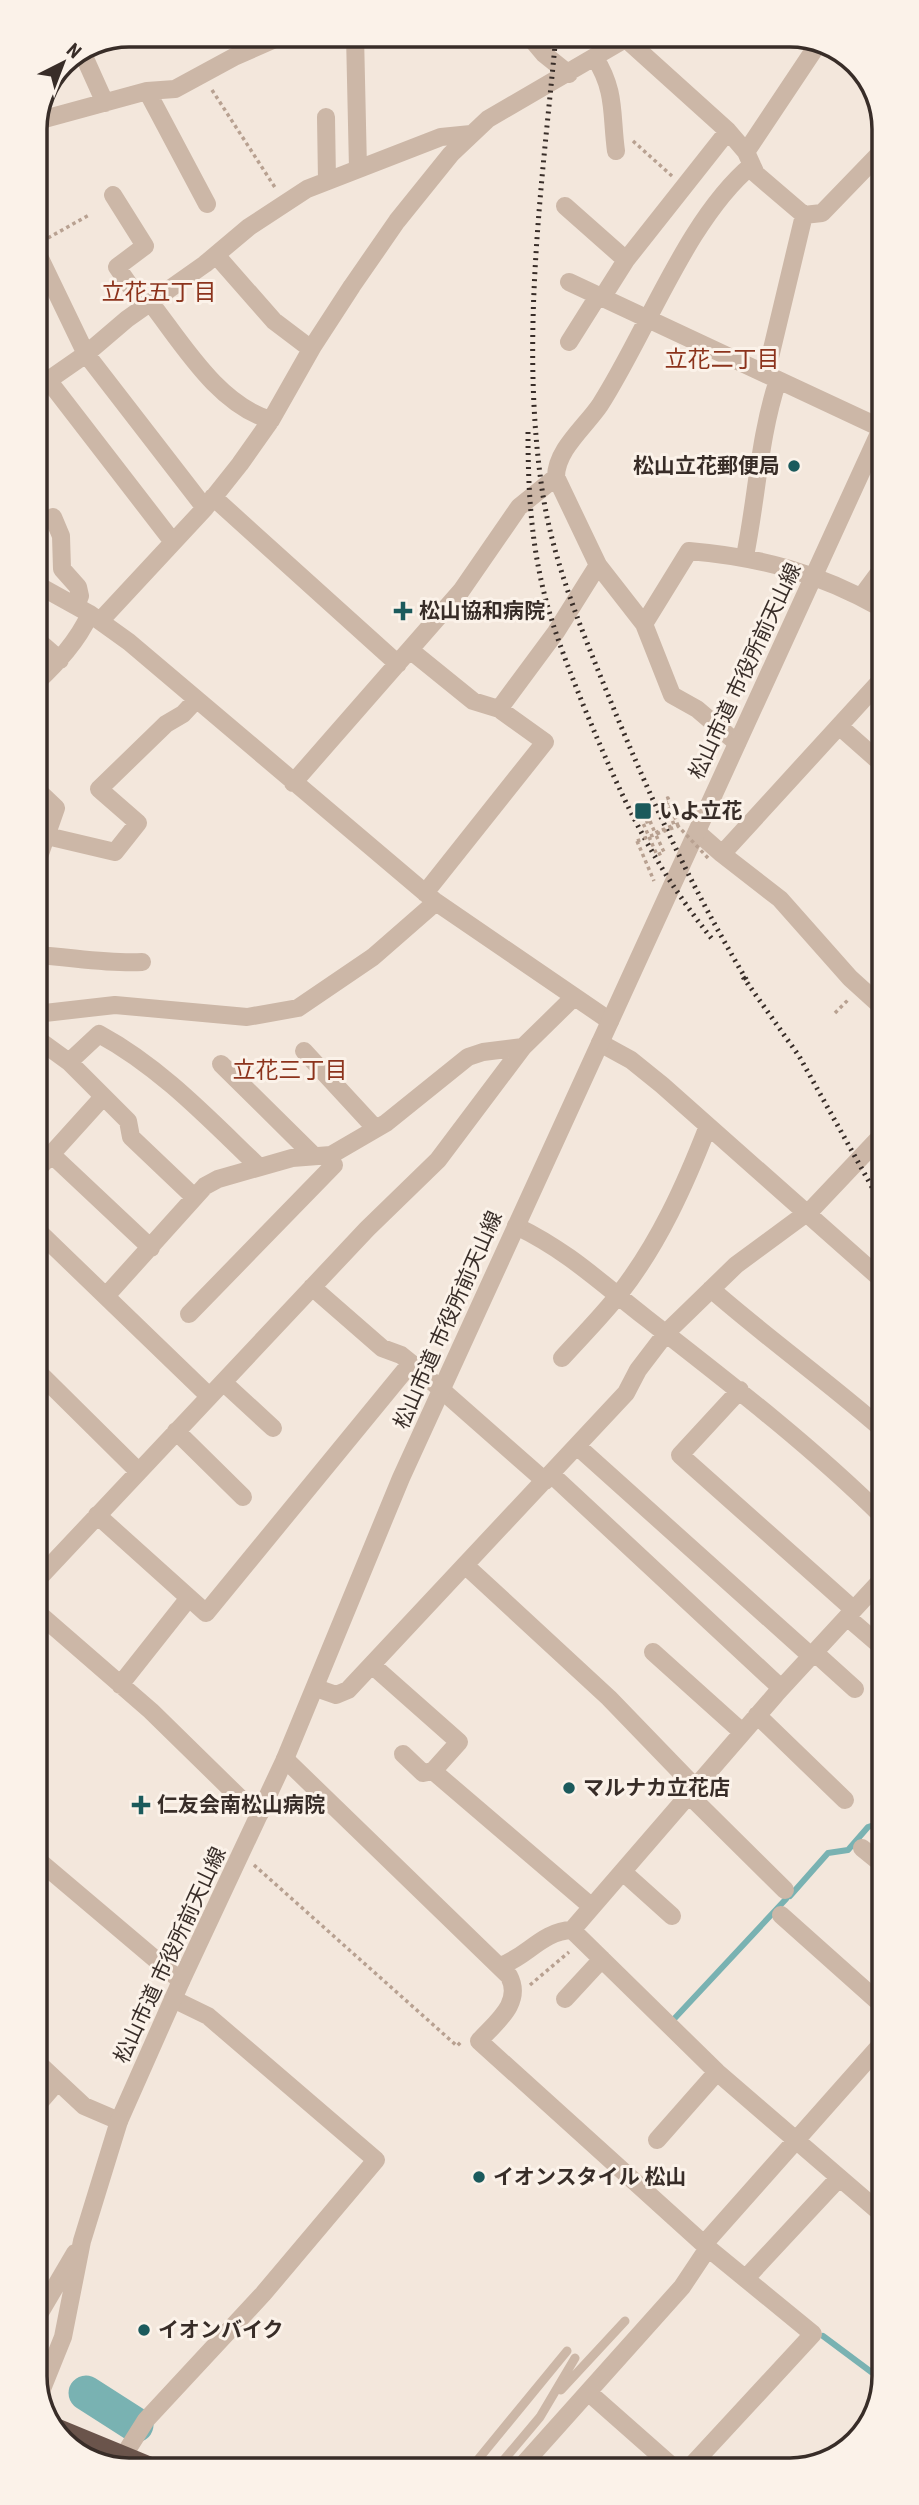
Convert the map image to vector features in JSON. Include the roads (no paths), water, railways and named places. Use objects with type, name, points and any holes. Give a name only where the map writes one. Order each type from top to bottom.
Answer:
[{"type":"highway","points":[[73,2434],[131,2458]]},
{"type":"street","points":[[48,118],[148,92],[175,89],[259,47]]},
{"type":"street","points":[[355,47],[358,169]]},
{"type":"street","points":[[538,47],[569,74]]},
{"type":"street","points":[[47,673],[81,632],[88,614],[173,541],[209,503],[271,420],[311,349],[397,221],[451,154],[488,120],[610,47]]},
{"type":"street","points":[[633,47],[728,131],[749,158],[756,174],[804,215],[822,213],[872,161]]},
{"type":"street","points":[[737,743],[697,709],[672,695],[644,624],[598,565],[556,477],[556,463],[599,406],[701,223],[737,177],[813,52]]},
{"type":"street","points":[[595,58],[613,97],[615,143]]},
{"type":"street","points":[[86,60],[105,103]]},
{"type":"street","points":[[148,92],[207,204]]},
{"type":"street","points":[[326,117],[327,181]]},
{"type":"street","points":[[569,342],[626,260],[685,188],[695,169],[728,131]]},
{"type":"street","points":[[47,380],[86,354],[147,304],[285,202],[327,181],[441,137],[471,134]]},
{"type":"street","points":[[113,195],[145,246],[117,267],[217,384],[244,408],[271,420]]},
{"type":"street","points":[[565,206],[626,260]]},
{"type":"street","points":[[745,556],[756,502],[772,377],[804,215]]},
{"type":"street","points":[[216,255],[274,321],[311,349]]},
{"type":"street","points":[[47,259],[86,354],[209,503],[404,657],[473,701],[499,709],[545,742],[430,897],[373,957],[298,1008],[247,1017],[115,1005],[47,1013]]},
{"type":"street","points":[[569,282],[872,424]]},
{"type":"street","points":[[47,394],[173,541]]},
{"type":"street","name":"松山市道 市役所前天山線","points":[[47,2376],[63,2337],[82,2241],[119,2121],[285,1759],[401,1478],[872,448]]},
{"type":"street","points":[[293,783],[461,591],[519,507],[556,477]]},
{"type":"street","points":[[53,517],[61,536],[62,569],[78,587],[88,614]]},
{"type":"street","points":[[644,624],[689,551],[745,556],[814,576],[872,603]]},
{"type":"street","points":[[499,709],[556,632],[598,565]]},
{"type":"street","points":[[861,597],[872,582]]},
{"type":"street","points":[[47,590],[88,614],[196,700],[430,897],[610,1021]]},
{"type":"street","points":[[47,649],[60,660]]},
{"type":"street","points":[[715,856],[872,689]]},
{"type":"street","points":[[47,799],[56,808],[47,836],[115,852],[138,823],[99,789],[166,724],[183,714],[196,700]]},
{"type":"street","points":[[839,726],[872,755]]},
{"type":"street","points":[[697,832],[715,856],[780,899],[850,978],[872,998]]},
{"type":"street","points":[[47,956],[85,958],[113,964],[142,962]]},
{"type":"street","points":[[47,1562],[97,1515],[312,1287],[438,1160],[523,1047],[573,998]]},
{"type":"street","points":[[69,1062],[99,1034],[125,1048],[175,1086],[258,1166]]},
{"type":"street","points":[[600,1043],[631,1060],[872,1272]]},
{"type":"street","points":[[106,1296],[152,1248],[193,1196],[218,1179],[292,1158],[321,1156],[376,1129],[468,1057],[483,1052],[523,1047]]},
{"type":"street","points":[[47,1048],[69,1062],[128,1121],[131,1137],[193,1196]]},
{"type":"street","points":[[304,1051],[376,1129]]},
{"type":"street","points":[[189,1314],[334,1165],[221,1064]]},
{"type":"street","points":[[47,1159],[103,1097]]},
{"type":"street","points":[[562,1358],[619,1295],[666,1221],[708,1126]]},
{"type":"street","points":[[316,1688],[336,1695],[348,1690],[626,1393],[667,1332],[736,1265],[805,1215],[872,1145]]},
{"type":"street","points":[[51,1154],[152,1248]]},
{"type":"street","points":[[516,1226],[553,1244],[667,1332],[827,1462],[872,1506]]},
{"type":"street","points":[[47,1240],[209,1396]]},
{"type":"street","points":[[312,1287],[382,1348],[401,1355],[548,1478],[781,1688]]},
{"type":"street","points":[[711,1289],[771,1341],[813,1371],[872,1421]]},
{"type":"street","points":[[97,1515],[206,1613],[411,1363]]},
{"type":"street","points":[[47,1381],[138,1471]]},
{"type":"street","points":[[223,1382],[273,1428]]},
{"type":"street","points":[[740,1390],[680,1455],[872,1636]]},
{"type":"street","points":[[176,1431],[243,1497]]},
{"type":"street","points":[[577,1446],[855,1689]]},
{"type":"street","points":[[466,1566],[609,1698],[785,1890]]},
{"type":"street","points":[[578,1937],[592,1908],[623,1871],[757,1715],[872,1590]]},
{"type":"street","points":[[120,1685],[188,1599]]},
{"type":"street","points":[[47,1621],[193,1750],[245,1803],[260,1813]]},
{"type":"street","points":[[653,1652],[742,1732]]},
{"type":"street","points":[[372,1665],[459,1742],[433,1771],[423,1773],[404,1754]]},
{"type":"street","points":[[757,1715],[845,1800]]},
{"type":"street","points":[[285,1759],[500,1966],[515,1989],[510,2006],[479,2041],[706,2246],[813,2333],[698,2458]]},
{"type":"street","points":[[433,1771],[592,1908]]},
{"type":"street","points":[[862,1848],[872,1857]]},
{"type":"street","points":[[47,1868],[181,1981]]},
{"type":"street","points":[[623,1871],[672,1916]]},
{"type":"street","points":[[781,1915],[872,1996]]},
{"type":"street","points":[[500,1966],[517,1961],[545,1937],[558,1930],[578,1937],[717,2073],[872,2206]]},
{"type":"street","points":[[565,1999],[602,1959]]},
{"type":"street","points":[[124,2455],[154,2411],[263,2294],[376,2160],[208,2017],[173,1999]]},
{"type":"street","points":[[529,2458],[682,2287],[706,2246],[872,2053]]},
{"type":"street","points":[[47,2072],[84,2106],[119,2121]]},
{"type":"street","points":[[657,2140],[717,2073]]},
{"type":"street","points":[[47,2094],[57,2082]]},
{"type":"street","points":[[747,2277],[839,2178]]},
{"type":"street","name":"松山市道 市役所前天山線","points":[[47,2301],[82,2241]]},
{"type":"street","points":[[588,2392],[663,2458]]},
{"type":"lane","points":[[505,2458],[552,2398],[625,2321]]},
{"type":"lane","points":[[479,2458],[567,2351]]},
{"type":"lane","points":[[552,2398],[575,2358]]},
{"type":"waterway","points":[[790,1896],[828,1853],[848,1850],[872,1826]]},
{"type":"waterway","points":[[674,2019],[786,1899]]},
{"type":"waterway","points":[[823,2336],[872,2373]]},
{"type":"waterway","points":[[86,2393],[136,2425]]},
{"type":"railway","points":[[555,47],[540,205],[533,319],[536,432],[546,514],[576,613],[636,763],[670,838],[749,984]]},
{"type":"railway","points":[[528,432],[534,540],[548,609],[559,642],[598,740],[639,828],[671,883],[712,939]]},
{"type":"railway","points":[[743,977],[799,1056],[872,1187]]},
{"type":"place","name":"松山立花郵便局","points":[[794,466]]},
{"type":"place","name":"松山協和病院","points":[[403,611]]},
{"type":"place","name":"いよ立花","points":[[643,811]]},
{"type":"place","name":"マルナカ立花店","points":[[569,1788]]},
{"type":"place","name":"仁友会南松山病院","points":[[141,1805]]},
{"type":"place","name":"イオンスタイル 松山","points":[[479,2177]]},
{"type":"place","name":"イオンバイク","points":[[144,2330]]},
{"type":"district","name":"立花五丁目","points":[[159,292]]},
{"type":"district","name":"立花二丁目","points":[[722,359]]},
{"type":"district","name":"立花三丁目","points":[[290,1070]]}]
